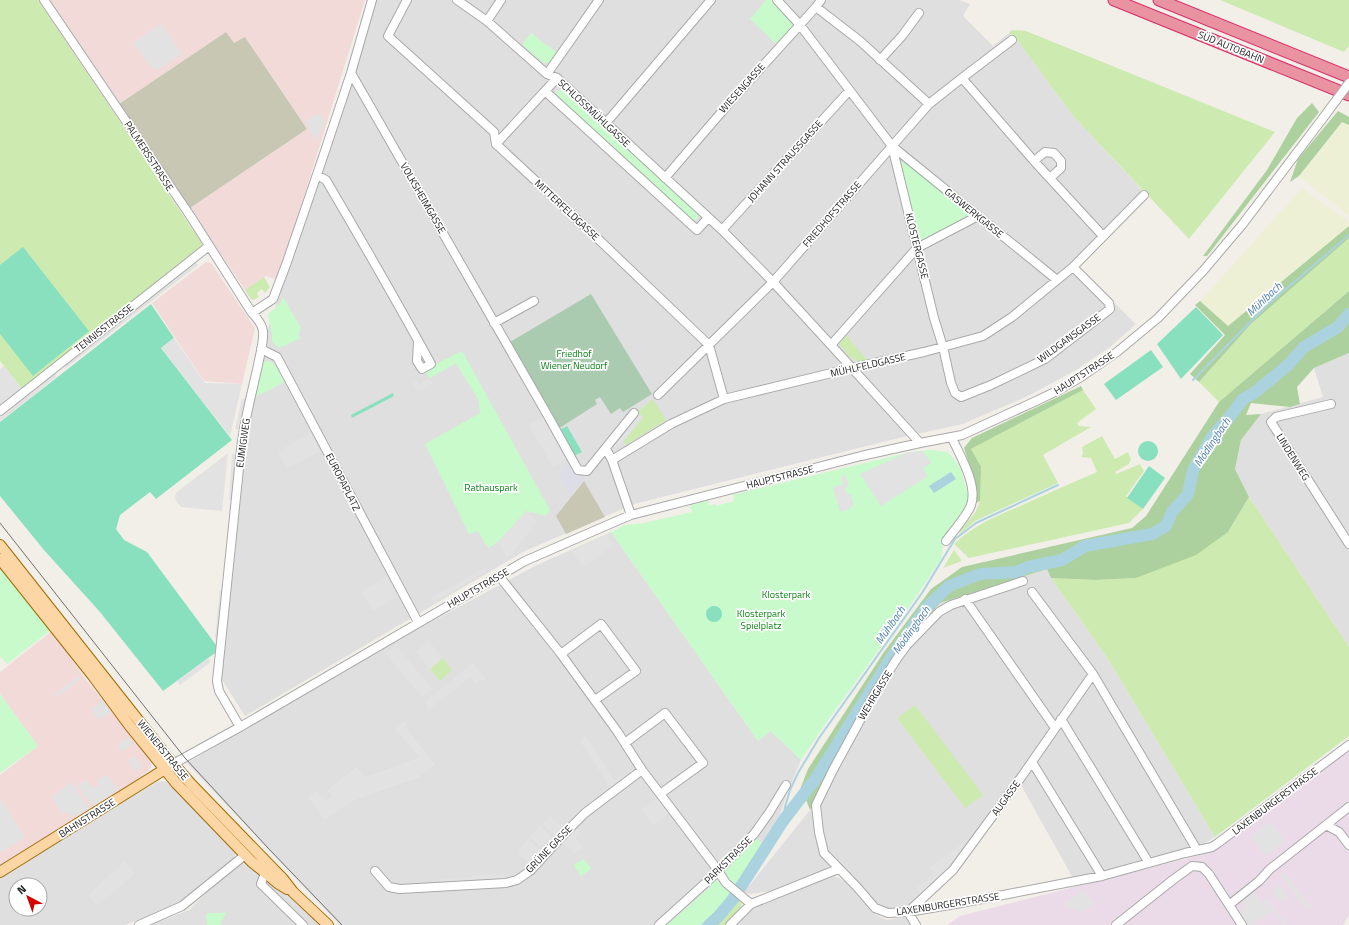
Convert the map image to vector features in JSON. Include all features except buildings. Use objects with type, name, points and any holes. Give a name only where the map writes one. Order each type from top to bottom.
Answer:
[{"type":"highway","name":"SÜD AUTOBAHN","points":[[1114,0],[1349,95]]},
{"type":"highway","name":"SÜD AUTOBAHN","points":[[1159,0],[1349,77]]},
{"type":"main road","points":[[0,545],[41,603]]},
{"type":"main road","points":[[0,560],[41,603]]},
{"type":"main road","name":"WIENERSTRASSE","points":[[41,603],[173,764],[283,879],[293,892],[328,925]]},
{"type":"main road","name":"WIENERSTRASSE","points":[[41,603],[164,769],[245,855],[279,884],[293,892]]},
{"type":"main road","name":"BAHNSTRASSE","points":[[0,872],[173,764]]},
{"type":"street","name":"PALMERSSTRASSE","points":[[44,0],[115,104],[252,313]]},
{"type":"street","points":[[252,313],[273,299],[351,73],[372,0]]},
{"type":"street","name":"MITTERFELDGASSE","points":[[407,0],[388,36],[494,132],[496,144],[594,234],[709,345]]},
{"type":"street","name":"SCHLOSSMÜHLGASSE","points":[[457,0],[488,21],[547,74],[557,78],[722,230],[832,345],[920,443]]},
{"type":"street","points":[[488,21],[501,0]]},
{"type":"street","points":[[547,74],[599,0]]},
{"type":"street","points":[[606,123],[711,0]]},
{"type":"street","points":[[777,0],[800,25],[892,146]]},
{"type":"street","points":[[818,3],[929,104]]},
{"type":"street","name":"WIESENGASSE","points":[[665,178],[818,3]]},
{"type":"street","points":[[880,60],[902,36],[918,12]]},
{"type":"street","name":"FRIEDHOFSTRASSE","points":[[658,395],[773,282],[929,104],[1012,40]]},
{"type":"street","name":"VOLKSHEIMGASSE","points":[[351,73],[578,470],[587,471],[606,449]]},
{"type":"street","points":[[496,144],[557,78]]},
{"type":"street","points":[[962,78],[1034,161],[1103,236]]},
{"type":"street","name":"HAUPTSTRASSE","points":[[173,764],[240,727],[525,561],[559,545],[631,515],[856,458],[920,443],[952,438],[973,431],[1036,402],[1070,383],[1117,352],[1158,318],[1203,271],[1242,225],[1349,83]]},
{"type":"street","name":"SCHLOSSMÜHLGASSE","points":[[546,91],[697,230],[708,218]]},
{"type":"street","name":"JOHANN STRAUSSGASSE","points":[[722,230],[849,91]]},
{"type":"street","name":"GASWERKGASSE","points":[[892,146],[1057,280]]},
{"type":"street","name":"KLOSTERGASSE","points":[[892,146],[934,318],[943,346]]},
{"type":"street","points":[[1034,161],[1045,152],[1054,153],[1061,161],[1061,168],[1050,178]]},
{"type":"street","points":[[317,175],[326,180],[366,247],[418,341]]},
{"type":"street","name":"MÜHLFELDGASSE","points":[[612,460],[671,424],[724,399],[924,352],[983,336],[1012,317],[1074,267],[1144,195]]},
{"type":"street","points":[[832,345],[917,248],[978,216]]},
{"type":"street","name":"TENNISSTRASSE","points":[[0,411],[209,246]]},
{"type":"street","name":"WILDGANSGASSE","points":[[943,346],[951,383],[955,393],[960,397],[971,394],[1045,359],[1110,309],[1109,303],[1074,267]]},
{"type":"street","points":[[494,323],[534,301]]},
{"type":"street","name":"EUMIGWEG","points":[[240,727],[219,692],[217,681],[242,442],[263,335],[263,329],[252,313]]},
{"type":"street","points":[[709,345],[724,399]]},
{"type":"street","name":"EUROPAPLATZ","points":[[261,349],[277,357],[418,622]]},
{"type":"street","name":"LINDENWEG","points":[[1331,404],[1276,417],[1271,422],[1349,544]]},
{"type":"street","points":[[631,515],[612,460],[606,449],[634,413]]},
{"type":"street","points":[[946,541],[971,506],[974,494],[968,473],[952,438]]},
{"type":"street","points":[[499,576],[561,654],[595,700],[642,770],[726,883],[751,904]]},
{"type":"street","name":"WEHRGASSE","points":[[838,869],[824,854],[819,832],[816,805],[833,770],[875,693],[907,645],[939,612],[950,605],[965,599],[1023,581]]},
{"type":"street","points":[[1032,592],[1093,674],[1197,850]]},
{"type":"street","points":[[965,599],[1055,728]]},
{"type":"street","points":[[561,654],[601,624],[636,670],[595,700]]},
{"type":"street","name":"AUGASSE","points":[[908,912],[953,870],[1032,762],[1093,674]]},
{"type":"street","points":[[625,743],[665,713],[703,763],[660,794]]},
{"type":"street","points":[[1061,719],[1149,863]]},
{"type":"street","name":"LAXENBURGERSTRASSE","points":[[838,869],[857,887],[875,908],[888,913],[908,912],[961,904],[1102,876],[1212,846],[1218,843],[1349,745]]},
{"type":"street","points":[[1032,762],[1102,876]]},
{"type":"street","name":"GRÜNE GASSE","points":[[375,871],[389,887],[400,889],[506,883],[517,880],[530,871],[563,834],[585,813],[642,770]]},
{"type":"street","name":"PARKSTRASSE","points":[[659,925],[754,834],[786,785]]},
{"type":"street","points":[[1229,905],[1259,881],[1270,869],[1349,807]]},
{"type":"street","points":[[1326,825],[1339,832],[1349,846]]},
{"type":"street","points":[[139,925],[182,906],[245,855]]},
{"type":"street","points":[[1116,925],[1192,866],[1199,866],[1205,869],[1242,925]]},
{"type":"street","points":[[730,925],[751,904],[838,869]]},
{"type":"street","points":[[265,873],[261,884],[303,925]]},
{"type":"street","points":[[908,912],[916,925]]},
{"type":"shaded area","points":[[49,0],[365,0],[278,280],[266,276],[245,290],[190,208],[307,129],[245,37],[234,44],[226,32],[119,104]]},
{"type":"shaded area","points":[[375,0],[959,0],[970,4],[963,16],[993,46],[1009,33],[1018,41],[1074,117],[1148,196],[1078,268],[1136,324],[1110,347],[1076,370],[1028,396],[963,424],[903,437],[634,504],[525,551],[245,716],[221,678],[245,430],[261,365],[268,328],[339,122]]},
{"type":"shaded area","points":[[161,23],[182,54],[156,71],[153,66],[149,65],[133,43]]},
{"type":"shaded area","points":[[226,32],[234,43],[245,37],[307,129],[190,208],[119,104]]},
{"type":"shaded area","points":[[318,113],[325,122],[316,140],[305,122]]},
{"type":"shaded area","points":[[1342,121],[1349,125],[1349,216],[1299,176]]},
{"type":"shaded area","points":[[1302,188],[1349,222],[1349,226],[1228,326],[1200,301]]},
{"type":"shaded area","points":[[195,262],[198,265],[66,368],[64,364]]},
{"type":"shaded area","points":[[206,262],[211,263],[255,328],[242,384],[204,381],[152,303]]},
{"type":"shaded area","points":[[174,338],[205,383],[242,384],[230,436],[161,348]]},
{"type":"shaded area","points":[[1349,353],[1349,647],[1249,497],[1235,469],[1241,440],[1261,414],[1323,397],[1314,368]]},
{"type":"shaded area","points":[[4,366],[22,389],[0,407],[0,369]]},
{"type":"shaded area","points":[[53,371],[57,376],[0,422],[0,414]]},
{"type":"shaded area","points":[[430,378],[433,384],[418,393],[412,383],[416,381],[419,384]]},
{"type":"shaded area","points":[[242,399],[246,399],[239,430],[235,429]]},
{"type":"shaded area","points":[[639,414],[643,417],[617,449],[613,445]]},
{"type":"shaded area","points":[[543,417],[567,459],[553,467],[529,425]]},
{"type":"shaded area","points":[[311,433],[320,451],[287,468],[278,451]]},
{"type":"shaded area","points":[[923,451],[931,463],[923,469],[928,476],[881,506],[860,474],[906,453]]},
{"type":"shaded area","points":[[228,453],[222,511],[181,507],[176,501],[175,496],[177,492]]},
{"type":"shaded area","points":[[232,454],[237,454],[234,500],[229,500]]},
{"type":"shaded area","points":[[568,463],[572,466],[576,473],[583,475],[585,478],[570,495],[558,474],[563,471],[564,464]]},
{"type":"shaded area","points":[[846,475],[849,486],[845,488],[848,495],[851,494],[854,506],[840,512],[833,487],[843,484],[841,477]]},
{"type":"shaded area","points":[[584,481],[605,517],[566,534],[556,516]]},
{"type":"shaded area","points":[[526,511],[538,522],[507,558],[498,542]]},
{"type":"shaded area","points":[[611,532],[758,741],[771,731],[801,760],[780,814],[763,844],[754,837],[710,887],[667,925],[340,925],[187,763],[429,623],[535,566]],"holes":[[[404,722],[408,732],[434,764],[418,777],[352,800],[325,819],[316,791],[326,802],[333,795],[328,791],[356,768],[365,778],[415,760],[420,756],[396,729]]]},
{"type":"shaded area","points":[[606,535],[614,545],[583,567],[572,551]]},
{"type":"shaded area","points":[[484,568],[486,572],[433,602],[431,598]]},
{"type":"shaded area","points":[[1047,569],[1051,578],[1106,656],[1215,837],[1205,843],[1149,863],[1074,880],[1017,778],[968,846],[934,884],[908,906],[887,909],[876,904],[837,863],[777,890],[750,894],[744,892],[810,810],[825,777],[864,707],[903,646],[940,603]]},
{"type":"shaded area","points":[[387,577],[399,597],[373,611],[361,591]]},
{"type":"shaded area","points":[[220,590],[224,590],[219,638],[215,638]]},
{"type":"shaded area","points":[[52,631],[87,681],[152,761],[151,767],[147,772],[120,792],[0,867],[0,775],[38,746],[0,694],[0,672]]},
{"type":"shaded area","points":[[429,641],[442,658],[430,669],[416,652]]},
{"type":"shaded area","points":[[396,645],[432,689],[422,697],[386,654]]},
{"type":"shaded area","points":[[208,658],[211,662],[180,685],[177,681]]},
{"type":"shaded area","points":[[473,663],[486,679],[475,683],[470,677],[428,711],[426,701]]},
{"type":"shaded area","points":[[78,676],[82,678],[57,697],[53,695]]},
{"type":"shaded area","points":[[103,701],[111,713],[99,720],[91,709]]},
{"type":"shaded area","points":[[404,722],[408,732],[434,764],[418,777],[352,800],[325,820],[308,797],[316,791],[326,802],[333,795],[328,791],[356,768],[365,778],[415,760],[419,756],[396,729]]},
{"type":"shaded area","points":[[586,736],[615,781],[634,769],[635,772],[570,826],[566,822],[577,812],[611,789],[580,741]]},
{"type":"shaded area","points":[[128,737],[134,744],[121,752],[117,745]]},
{"type":"shaded area","points":[[1349,749],[1349,915],[1343,925],[947,925],[960,916],[1208,853]]},
{"type":"shaded area","points":[[134,756],[142,767],[135,771],[128,761]]},
{"type":"shaded area","points":[[107,775],[118,790],[93,807],[77,786],[86,780],[93,788],[99,785],[97,781]]},
{"type":"shaded area","points":[[159,781],[170,782],[236,852],[234,859],[181,903],[125,925],[0,925],[0,877],[36,853]]},
{"type":"shaded area","points":[[71,782],[89,808],[75,817],[67,812],[63,815],[52,797]]},
{"type":"shaded area","points":[[0,798],[25,837],[0,853]]},
{"type":"shaded area","points":[[657,798],[669,813],[653,825],[642,810]]},
{"type":"shaded area","points":[[550,816],[565,830],[558,838],[542,824]]},
{"type":"shaded area","points":[[1270,822],[1285,841],[1266,856],[1251,837]]},
{"type":"shaded area","points":[[540,826],[555,840],[545,851],[530,837]]},
{"type":"shaded area","points":[[576,827],[581,833],[575,837],[583,848],[574,854],[563,841]]},
{"type":"shaded area","points":[[529,839],[543,853],[531,865],[517,851]]},
{"type":"shaded area","points":[[963,842],[967,846],[933,884],[921,894],[916,887],[935,873],[930,867]]},
{"type":"shaded area","points":[[245,859],[299,902],[323,925],[151,925],[189,910]]},
{"type":"shaded area","points":[[125,861],[135,873],[98,906],[88,895]]},
{"type":"shaded area","points":[[1284,872],[1311,907],[1308,910],[1280,875]]},
{"type":"shaded area","points":[[504,874],[504,880],[438,885],[439,879]]},
{"type":"shaded area","points":[[832,875],[845,881],[873,913],[886,920],[908,917],[912,925],[734,925],[753,909]]},
{"type":"shaded area","points":[[1279,885],[1288,896],[1281,902],[1272,891]]},
{"type":"shaded area","points":[[1083,890],[1094,903],[1081,914],[1078,910],[1068,908],[1065,904]]},
{"type":"shaded area","points":[[1253,891],[1270,912],[1254,925],[1248,925],[1239,913],[1246,906],[1241,900]]},
{"type":"shaded area","points":[[1267,899],[1287,925],[1283,925],[1264,901]]},
{"type":"green space","points":[[0,0],[38,0],[203,245],[22,389],[0,361]]},
{"type":"green space","points":[[766,0],[773,0],[792,21],[792,27],[777,45],[750,19]]},
{"type":"green space","points":[[1220,0],[1349,0],[1349,46],[1344,52]]},
{"type":"green space","points":[[1012,30],[1026,31],[1275,132],[1189,239],[1074,117],[1018,41],[1009,33]]},
{"type":"green space","points":[[531,33],[557,53],[550,63],[544,63],[522,45]]},
{"type":"green space","points":[[558,90],[563,90],[697,213],[699,216],[696,220],[692,221],[557,97],[556,93]]},
{"type":"green space","points":[[1312,103],[1319,112],[1207,256],[1203,256],[1267,170],[1297,118]]},
{"type":"green space","points":[[1338,111],[1349,117],[1349,125],[1342,122],[1299,176],[1290,182],[1298,159]]},
{"type":"green space","points":[[905,161],[970,212],[969,218],[920,243],[916,239],[899,164]]},
{"type":"green space","points":[[1349,226],[1349,238],[1251,324],[1199,382],[1190,374],[1225,335],[1195,305],[1200,301],[1228,326]]},
{"type":"green space","points":[[1349,238],[1349,291],[1219,402],[1199,382],[1251,324]]},
{"type":"green space","points":[[23,247],[89,331],[33,376],[0,334],[0,265]]},
{"type":"green space","points":[[264,277],[270,287],[265,293],[262,289],[257,293],[259,297],[253,300],[245,290]]},
{"type":"green space","points":[[1349,291],[1349,353],[1314,368],[1297,387],[1300,404],[1290,407],[1251,403],[1246,415],[1261,414],[1241,440],[1235,469],[1249,497],[1228,532],[1196,555],[1136,578],[1095,580],[1051,578],[1047,569],[940,603],[903,646],[898,646],[862,698],[864,707],[825,777],[810,810],[801,787],[808,769],[884,652],[931,589],[962,567],[1132,528],[1146,516],[1219,402]]},
{"type":"green space","name":"Friedhof Wiener Neudorf","points":[[591,294],[652,394],[623,412],[620,408],[611,414],[600,397],[595,400],[597,404],[558,429],[510,342]]},
{"type":"green space","points":[[283,297],[301,328],[298,334],[301,338],[279,348],[272,342],[272,334],[268,316],[269,313],[281,303]]},
{"type":"green space","points":[[151,304],[174,338],[161,348],[232,440],[156,499],[150,492],[120,515],[116,529],[124,540],[147,552],[216,645],[215,653],[163,691],[100,612],[44,550],[0,496],[0,422]]},
{"type":"green space","points":[[1196,307],[1223,335],[1181,379],[1157,344]]},
{"type":"green space","points":[[846,335],[867,360],[860,362],[850,357],[839,344]]},
{"type":"green space","points":[[1151,350],[1163,367],[1116,400],[1104,384]]},
{"type":"green space","name":"Rathauspark","points":[[462,351],[550,510],[546,516],[526,511],[498,542],[488,548],[478,531],[469,534],[425,444],[480,413],[479,401],[456,363],[430,378],[424,370]]},
{"type":"green space","points":[[269,361],[274,364],[285,382],[253,398],[261,365],[263,362]]},
{"type":"green space","points":[[1081,386],[1083,390],[971,449],[981,467],[980,501],[974,504],[974,480],[964,448],[972,438]]},
{"type":"green space","points":[[1083,390],[1096,409],[1077,423],[1079,426],[1091,427],[1043,455],[1058,483],[975,521],[961,533],[959,531],[975,513],[980,501],[971,449]]},
{"type":"green space","points":[[393,393],[394,396],[352,418],[351,415]]},
{"type":"green space","points":[[653,399],[666,420],[626,445],[623,442],[643,417],[637,412]]},
{"type":"green space","points":[[567,426],[582,452],[574,456],[560,430]]},
{"type":"green space","points":[[1102,436],[1115,459],[1128,452],[1131,459],[1129,464],[1115,472],[1116,474],[1140,464],[1144,471],[1126,496],[1143,509],[1129,523],[969,558],[954,544],[976,527],[992,518],[1097,472],[1091,458],[1081,457],[1083,454],[1082,447]]},
{"type":"green space","points":[[1148,441],[1155,444],[1158,451],[1155,458],[1148,461],[1141,458],[1138,451],[1141,444]]},
{"type":"green space","name":"Klosterpark","points":[[927,450],[948,452],[959,465],[968,495],[962,513],[944,536],[941,559],[901,619],[801,760],[771,731],[758,741],[611,532],[625,525],[644,523],[692,512],[690,505],[708,501],[709,506],[716,504],[716,506],[734,501],[733,495],[748,491],[906,453]]},
{"type":"green space","points":[[1149,466],[1165,478],[1143,509],[1127,498]]},
{"type":"green space","points":[[1249,497],[1349,647],[1349,736],[1215,837],[1106,656],[1051,578],[1095,580],[1136,578],[1228,532]]},
{"type":"green space","points":[[954,550],[962,561],[943,568]]},
{"type":"green space","points":[[0,568],[51,630],[7,664],[0,656]]},
{"type":"green space","points":[[714,606],[720,608],[722,614],[720,620],[714,622],[708,620],[706,614],[708,608]]},
{"type":"green space","points":[[443,658],[452,670],[440,681],[430,669]]},
{"type":"green space","points":[[0,694],[38,746],[0,773]]},
{"type":"green space","points":[[915,705],[983,795],[965,808],[897,718]]},
{"type":"green space","points":[[754,836],[763,844],[737,886],[723,872],[724,867]]},
{"type":"green space","points":[[584,859],[591,869],[581,876],[574,865]]},
{"type":"green space","points":[[715,880],[719,881],[731,893],[711,916],[701,925],[667,925],[710,887],[709,884]]},
{"type":"green space","points":[[738,899],[742,900],[742,904],[734,917],[726,925],[715,925]]},
{"type":"green space","points":[[226,913],[220,925],[207,925],[206,914]]},
{"type":"water","points":[[951,472],[956,479],[934,493],[929,486]]},
{"type":"water","points":[[731,893],[738,899],[715,925],[701,925],[711,916]]},
{"type":"waterway","name":"Mühlbach","points":[[1193,380],[1266,306],[1349,235]]},
{"type":"waterway","name":"Mödlingbach","points":[[709,925],[733,899],[783,821],[816,778],[891,658],[927,607],[949,586],[980,574],[1017,572],[1028,567],[1062,560],[1085,546],[1152,534],[1166,526],[1172,512],[1188,494],[1193,470],[1212,437],[1243,399],[1254,393],[1287,366],[1304,347],[1338,327],[1349,314]]},
{"type":"waterway","name":"Mühlbach","points":[[783,821],[790,790],[798,773],[819,738],[922,593],[955,539],[976,523],[1058,485]]},
{"type":"tram line","points":[[0,523],[185,758],[342,925]]},
{"type":"park label","name":"Klosterpark Spielplatz","points":[[761,618]]}]
